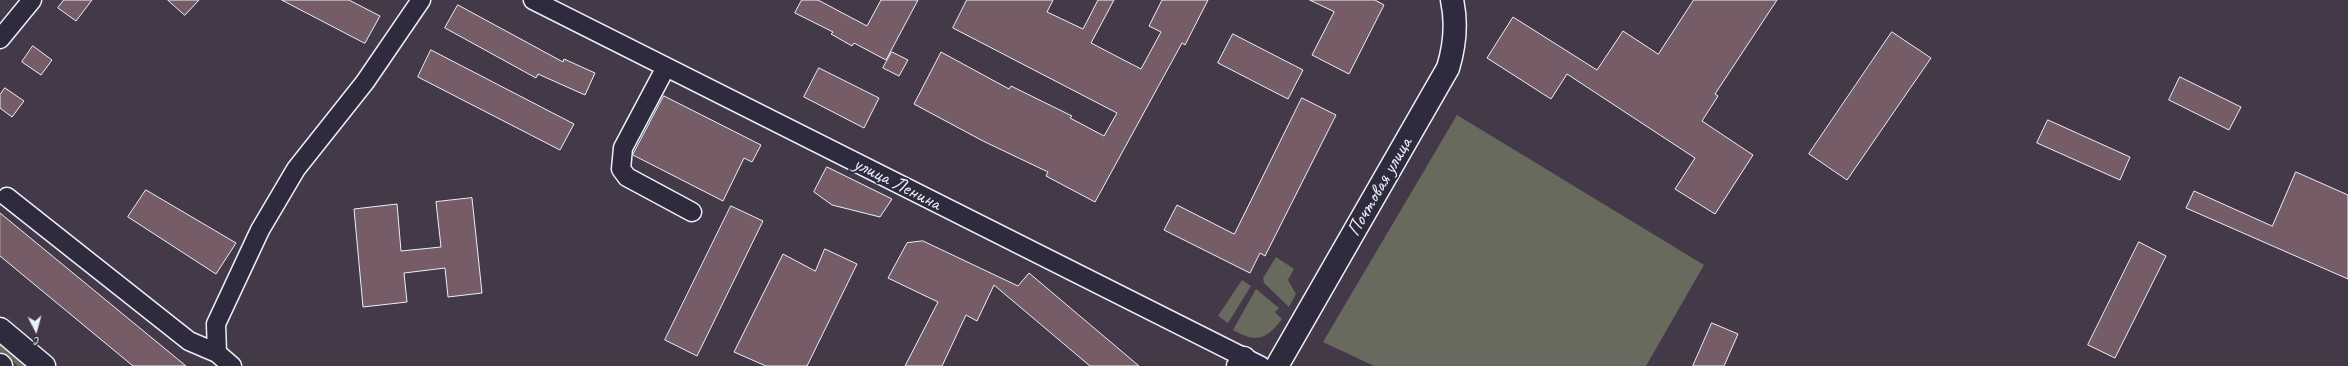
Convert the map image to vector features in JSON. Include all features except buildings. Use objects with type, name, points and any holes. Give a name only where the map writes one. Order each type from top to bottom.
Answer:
[{"type":"main road","name":"Почтовая улица","points":[[1277,366],[1448,68],[1453,51],[1455,32],[1455,13],[1452,0]]},
{"type":"main road","points":[[0,329],[44,366]]},
{"type":"street","points":[[0,39],[32,0]]},
{"type":"street","points":[[217,353],[216,324],[260,230],[296,169],[365,82],[421,0]]},
{"type":"street","name":"улица Ленина","points":[[534,0],[1247,363]]},
{"type":"street","points":[[666,67],[623,148],[621,169],[627,177],[692,212]]},
{"type":"street","points":[[7,197],[189,341],[217,353],[232,366]]},
{"type":"green space","points":[[1457,115],[1704,265],[1646,366],[1374,366],[1323,342]]},
{"type":"green space","points":[[1276,257],[1294,269],[1288,280],[1296,294],[1289,307],[1264,283],[1263,278]]},
{"type":"green space","points":[[1242,280],[1251,286],[1228,323],[1218,316]]},
{"type":"green space","points":[[1256,289],[1279,308],[1275,312],[1282,319],[1266,335],[1254,338],[1248,337],[1233,330]]},
{"type":"green space","points":[[0,340],[31,366],[18,366],[0,351]]}]
